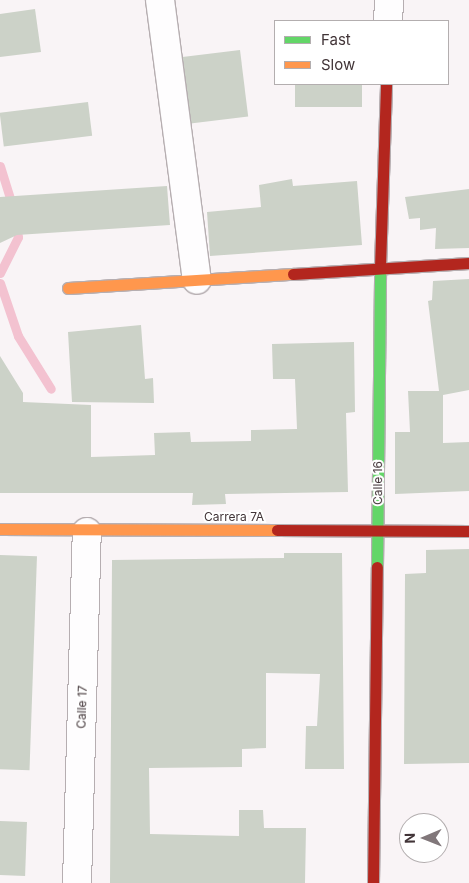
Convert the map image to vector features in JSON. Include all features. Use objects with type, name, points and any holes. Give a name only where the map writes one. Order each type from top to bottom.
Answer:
[{"type":"street","points":[[160,0],[197,280]]},
{"type":"street","points":[[388,20],[389,0]]},
{"type":"street","name":"Calle 16","points":[[373,883],[380,271],[386,85]]},
{"type":"street","points":[[68,288],[380,271],[469,263]]},
{"type":"street","name":"Carrera 7A","points":[[0,529],[87,532],[469,531]]},
{"type":"street","name":"Calle 17","points":[[77,883],[87,532]]},
{"type":"building","points":[[35,9],[41,52],[0,57],[0,14]]},
{"type":"building","points":[[240,50],[248,117],[191,124],[182,57]]},
{"type":"building","points":[[295,85],[362,85],[362,107],[295,107]]},
{"type":"building","points":[[88,102],[92,136],[4,147],[0,113]]},
{"type":"building","points":[[292,179],[293,186],[357,181],[362,245],[210,256],[207,212],[261,207],[259,185]]},
{"type":"building","points":[[167,186],[170,225],[17,235],[0,243],[0,197]]},
{"type":"building","points":[[469,189],[469,248],[435,249],[436,228],[420,230],[420,218],[409,219],[405,197]]},
{"type":"building","points":[[469,279],[469,390],[443,395],[443,443],[469,442],[469,491],[395,494],[395,432],[410,432],[408,391],[439,391],[428,301],[432,300],[433,281]]},
{"type":"building","points":[[141,325],[145,379],[153,378],[154,403],[72,402],[68,332]]},
{"type":"building","points":[[354,342],[355,412],[346,413],[348,492],[225,494],[226,504],[192,505],[193,493],[0,493],[0,356],[23,393],[23,402],[91,405],[91,457],[155,455],[154,433],[190,432],[191,442],[251,441],[251,430],[297,429],[295,379],[273,379],[272,344]]},
{"type":"building","points":[[469,549],[469,763],[404,764],[405,574],[426,573],[426,550]]},
{"type":"building","points":[[284,553],[342,553],[344,769],[305,769],[306,726],[317,726],[320,674],[266,673],[266,748],[242,749],[242,767],[149,768],[150,834],[239,836],[239,810],[263,810],[264,828],[306,828],[305,883],[110,883],[112,560],[284,558]]},
{"type":"building","points":[[0,555],[37,556],[30,770],[0,769]]},
{"type":"building","points":[[0,821],[27,822],[25,876],[0,875]]},
{"type":"waterway","points":[[0,166],[13,208]]},
{"type":"waterway","points":[[0,273],[18,237],[16,225]]},
{"type":"waterway","points":[[0,283],[18,336],[51,389]]},
{"type":"traffic: fast","points":[[377,567],[380,267]]},
{"type":"traffic: slow","points":[[68,288],[293,274]]},
{"type":"traffic: slow","points":[[0,529],[277,530]]},
{"type":"traffic: jam","points":[[380,267],[386,85]]},
{"type":"traffic: jam","points":[[293,274],[469,263]]},
{"type":"traffic: jam","points":[[277,530],[469,531]]},
{"type":"traffic: jam","points":[[373,883],[377,567]]}]
